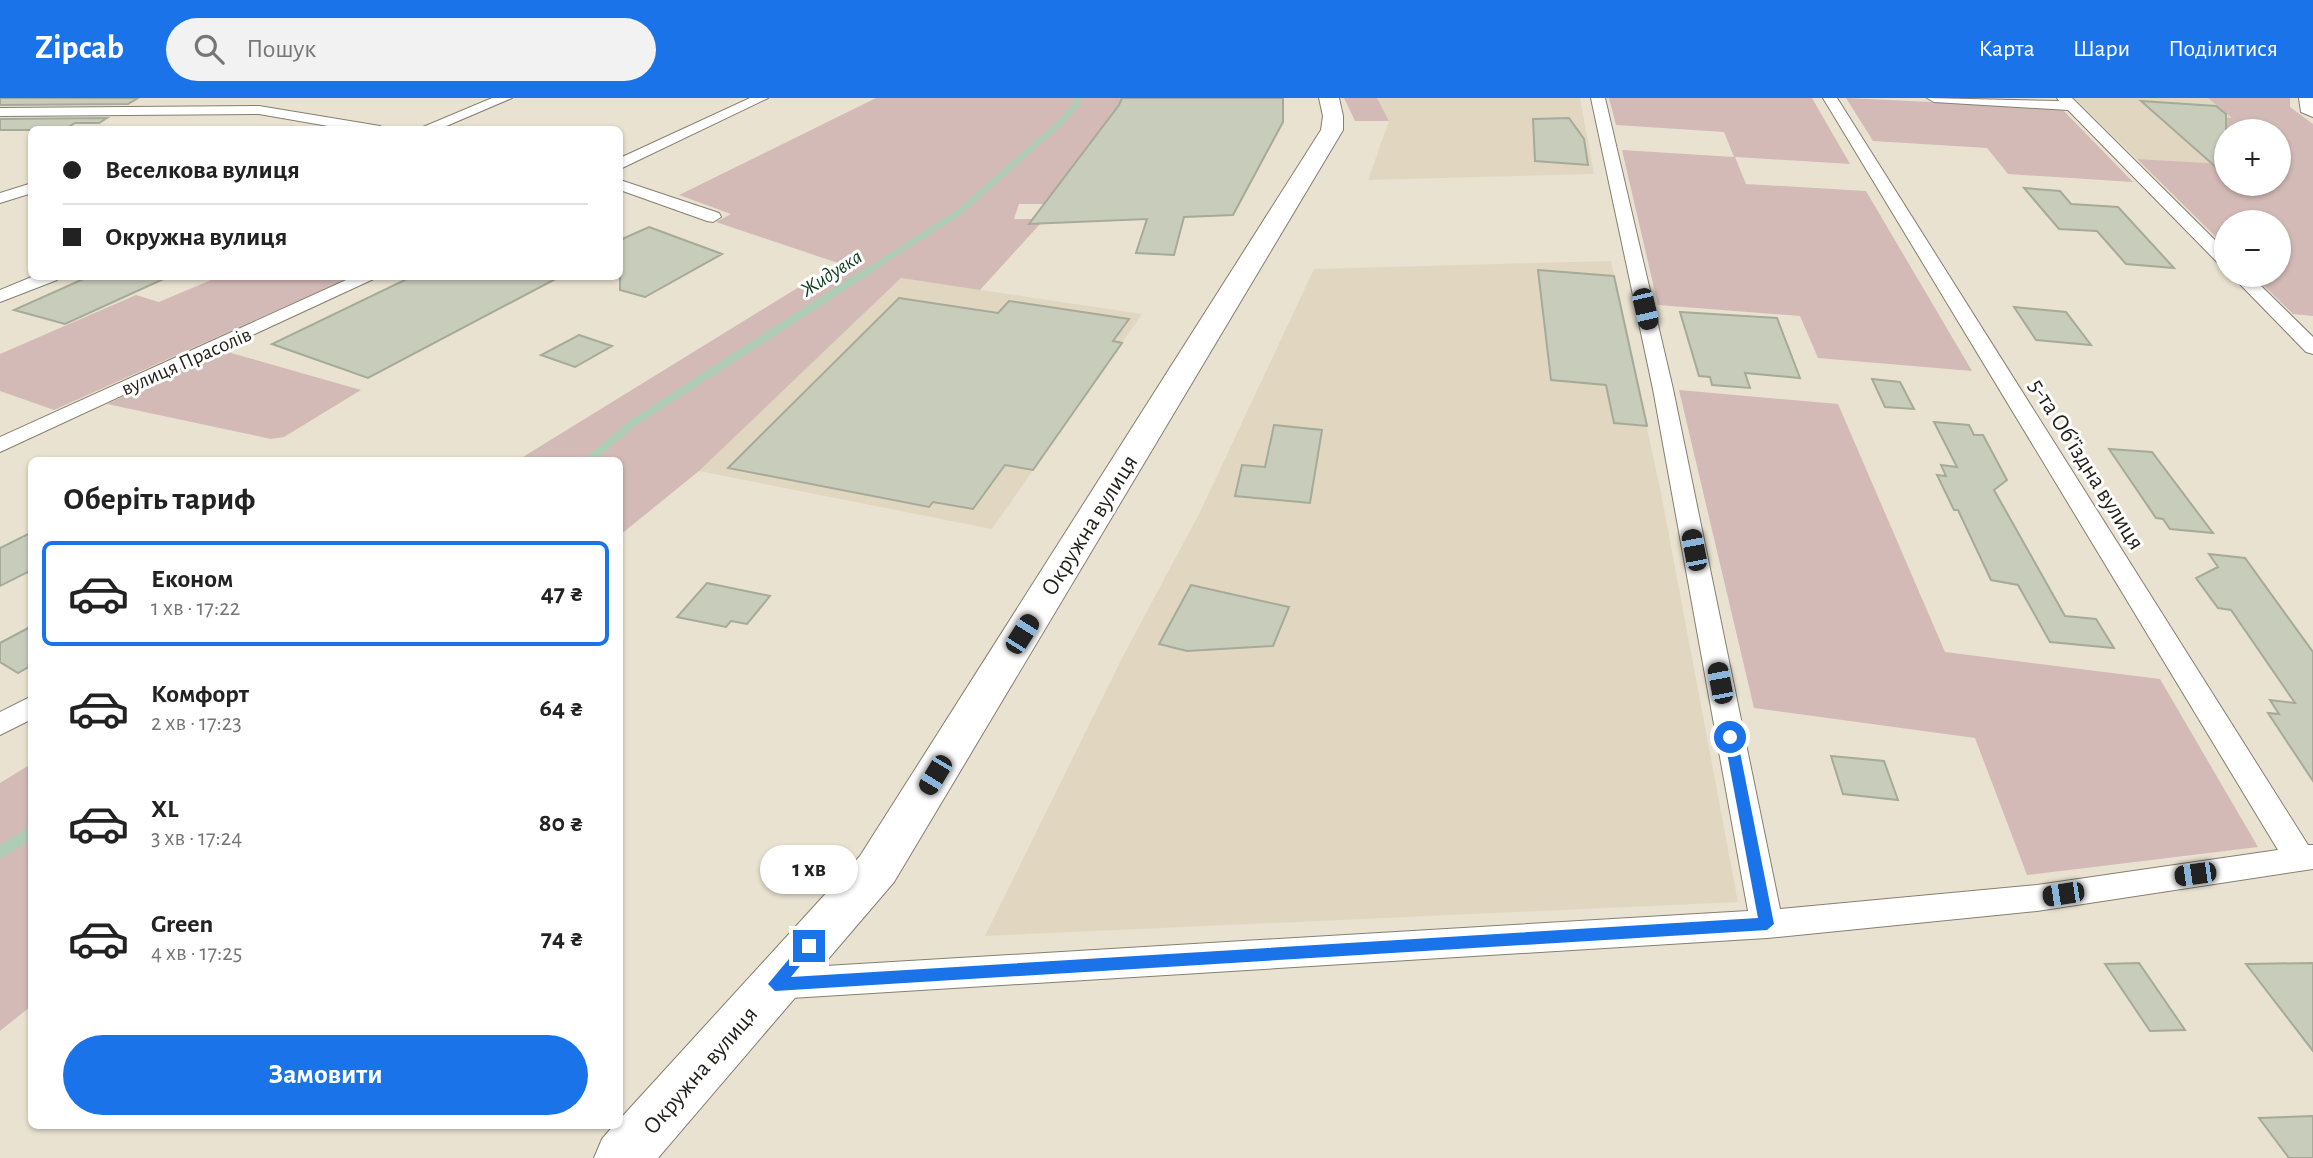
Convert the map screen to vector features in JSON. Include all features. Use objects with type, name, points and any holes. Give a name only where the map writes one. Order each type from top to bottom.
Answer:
[{"type":"main road","name":"Окружна вулиця","points":[[622,1158],[877,869],[1332,130],[1333,116],[1329,98]]},
{"type":"street","points":[[214,126],[292,98]]},
{"type":"street","points":[[433,126],[505,98]]},
{"type":"street","points":[[623,162],[761,98]]},
{"type":"street","points":[[1598,98],[1663,389],[1767,924]]},
{"type":"street","name":"5-та Обʼїздна вулиця","points":[[1829,98],[2307,858]]},
{"type":"street","points":[[1934,98],[2068,102],[2214,249]]},
{"type":"street","points":[[2306,98],[2306,109],[2313,113]]},
{"type":"street","points":[[0,112],[259,110],[356,126]]},
{"type":"street","points":[[623,186],[713,217]]},
{"type":"street","points":[[0,198],[28,189]]},
{"type":"street","points":[[0,296],[41,280]]},
{"type":"street","name":"вулиця Прасолів","points":[[0,445],[362,280]]},
{"type":"street","points":[[2252,287],[2313,348]]},
{"type":"street","points":[[0,725],[28,708]]},
{"type":"street","points":[[775,984],[1767,924],[2036,898],[2307,858]]},
{"type":"shaded area","points":[[876,98],[1122,98],[1044,204],[1019,204],[1014,219],[1032,219],[1041,223],[980,290],[901,278],[699,471],[623,533],[623,457],[523,457],[838,263],[716,222],[731,214],[679,195]]},
{"type":"shaded area","points":[[1344,98],[1377,98],[1389,121],[1355,121]]},
{"type":"shaded area","points":[[1377,98],[1580,98],[1594,174],[1368,180],[1389,121]]},
{"type":"shaded area","points":[[1609,98],[1812,98],[1850,164],[1735,157],[1746,184],[1866,191],[1972,371],[1818,358],[1800,316],[1658,305],[1622,150],[1734,157],[1724,132],[1616,125]]},
{"type":"shaded area","points":[[1846,98],[2061,108],[2133,182],[2008,174],[1987,148],[1873,141]]},
{"type":"shaded area","points":[[2074,98],[2208,98],[2234,118],[2204,116],[2214,138],[2214,163],[2137,159]]},
{"type":"shaded area","points":[[2208,98],[2290,98],[2290,107],[2313,124],[2313,316],[2293,314],[2265,287],[2291,287],[2291,210],[2214,210],[2214,235],[2137,159],[2214,163],[2214,196],[2291,196],[2291,119],[2214,119],[2214,124],[2202,116],[2232,118]]},
{"type":"shaded area","points":[[1611,261],[1661,493],[1738,902],[985,936],[1122,658],[1200,512],[1314,269]]},
{"type":"shaded area","points":[[901,278],[1142,314],[992,529],[699,471]]},
{"type":"shaded area","points":[[211,280],[344,280],[54,410],[0,391],[0,354],[136,295],[159,302]]},
{"type":"shaded area","points":[[224,351],[361,390],[284,437],[271,439],[107,404]]},
{"type":"shaded area","points":[[1679,390],[1838,404],[1945,652],[2160,679],[2258,847],[2027,875],[1975,738],[1754,708]]},
{"type":"shaded area","points":[[28,766],[28,1008],[0,1031],[0,783]]},
{"type":"building","points":[[0,98],[138,98],[128,104],[0,105]]},
{"type":"building","points":[[1122,98],[1283,98],[1283,122],[1233,215],[1184,217],[1174,255],[1136,253],[1147,219],[1029,224]]},
{"type":"building","points":[[2141,101],[2216,106],[2226,114],[2226,119],[2214,119],[2214,165]]},
{"type":"building","points":[[107,118],[99,123],[75,123],[70,126],[28,126],[28,130],[0,130],[0,119]]},
{"type":"building","points":[[1569,118],[1584,139],[1588,165],[1535,161],[1533,119]]},
{"type":"building","points":[[2024,188],[2060,191],[2071,204],[2118,207],[2174,268],[2126,264],[2097,231],[2059,229]]},
{"type":"building","points":[[649,227],[722,254],[645,297],[620,290],[620,280],[623,280],[623,239]]},
{"type":"building","points":[[1538,270],[1614,276],[1647,426],[1614,423],[1606,385],[1551,380]]},
{"type":"building","points":[[81,280],[161,280],[65,324],[14,310]]},
{"type":"building","points":[[405,280],[553,280],[368,378],[272,344]]},
{"type":"building","points":[[899,298],[998,313],[1009,301],[1129,319],[1113,341],[1122,343],[1033,470],[1005,465],[973,509],[933,502],[929,507],[728,468]]},
{"type":"building","points":[[2014,307],[2066,312],[2091,345],[2036,340]]},
{"type":"building","points":[[1680,312],[1777,318],[1800,378],[1745,373],[1750,388],[1712,385],[1710,377],[1699,376]]},
{"type":"building","points":[[579,335],[612,346],[575,367],[541,355]]},
{"type":"building","points":[[1872,379],[1900,382],[1914,409],[1885,407]]},
{"type":"building","points":[[1934,422],[1969,425],[1974,435],[1983,435],[2007,480],[1994,490],[2065,616],[2096,619],[2114,648],[2050,642],[2018,585],[1991,580],[1958,510],[1954,510],[1937,475],[1946,476],[1941,465],[1957,467]]},
{"type":"building","points":[[1274,425],[1322,430],[1310,503],[1235,496],[1242,465],[1265,467]]},
{"type":"building","points":[[2109,449],[2152,452],[2213,533],[2170,529],[2163,519],[2156,518]]},
{"type":"building","points":[[28,534],[28,572],[0,586],[0,548]]},
{"type":"building","points":[[2209,554],[2245,558],[2313,652],[2313,781],[2268,713],[2279,714],[2270,700],[2295,703],[2231,610],[2218,608],[2196,578],[2218,567]]},
{"type":"building","points":[[707,583],[770,596],[747,624],[731,621],[726,627],[677,617]]},
{"type":"building","points":[[1191,585],[1289,607],[1273,646],[1187,651],[1159,644]]},
{"type":"building","points":[[28,628],[28,667],[18,673],[0,662],[0,643]]},
{"type":"building","points":[[1831,756],[1884,761],[1898,800],[1843,794]]},
{"type":"building","points":[[2139,963],[2185,1030],[2150,1031],[2105,964]]},
{"type":"building","points":[[2313,963],[2313,1051],[2246,964]]},
{"type":"building","points":[[2313,1116],[2313,1158],[2289,1158],[2259,1118]]},
{"type":"waterway","name":"Жидувка","points":[[866,272],[958,213],[1059,124],[1079,101],[1077,98]]},
{"type":"waterway","name":"Жидувка","points":[[593,457],[633,423],[869,270]]},
{"type":"waterway","name":"Жидувка","points":[[0,852],[28,834]]},
{"type":"route","points":[[809,946],[775,984],[1767,924],[1730,737]]}]
